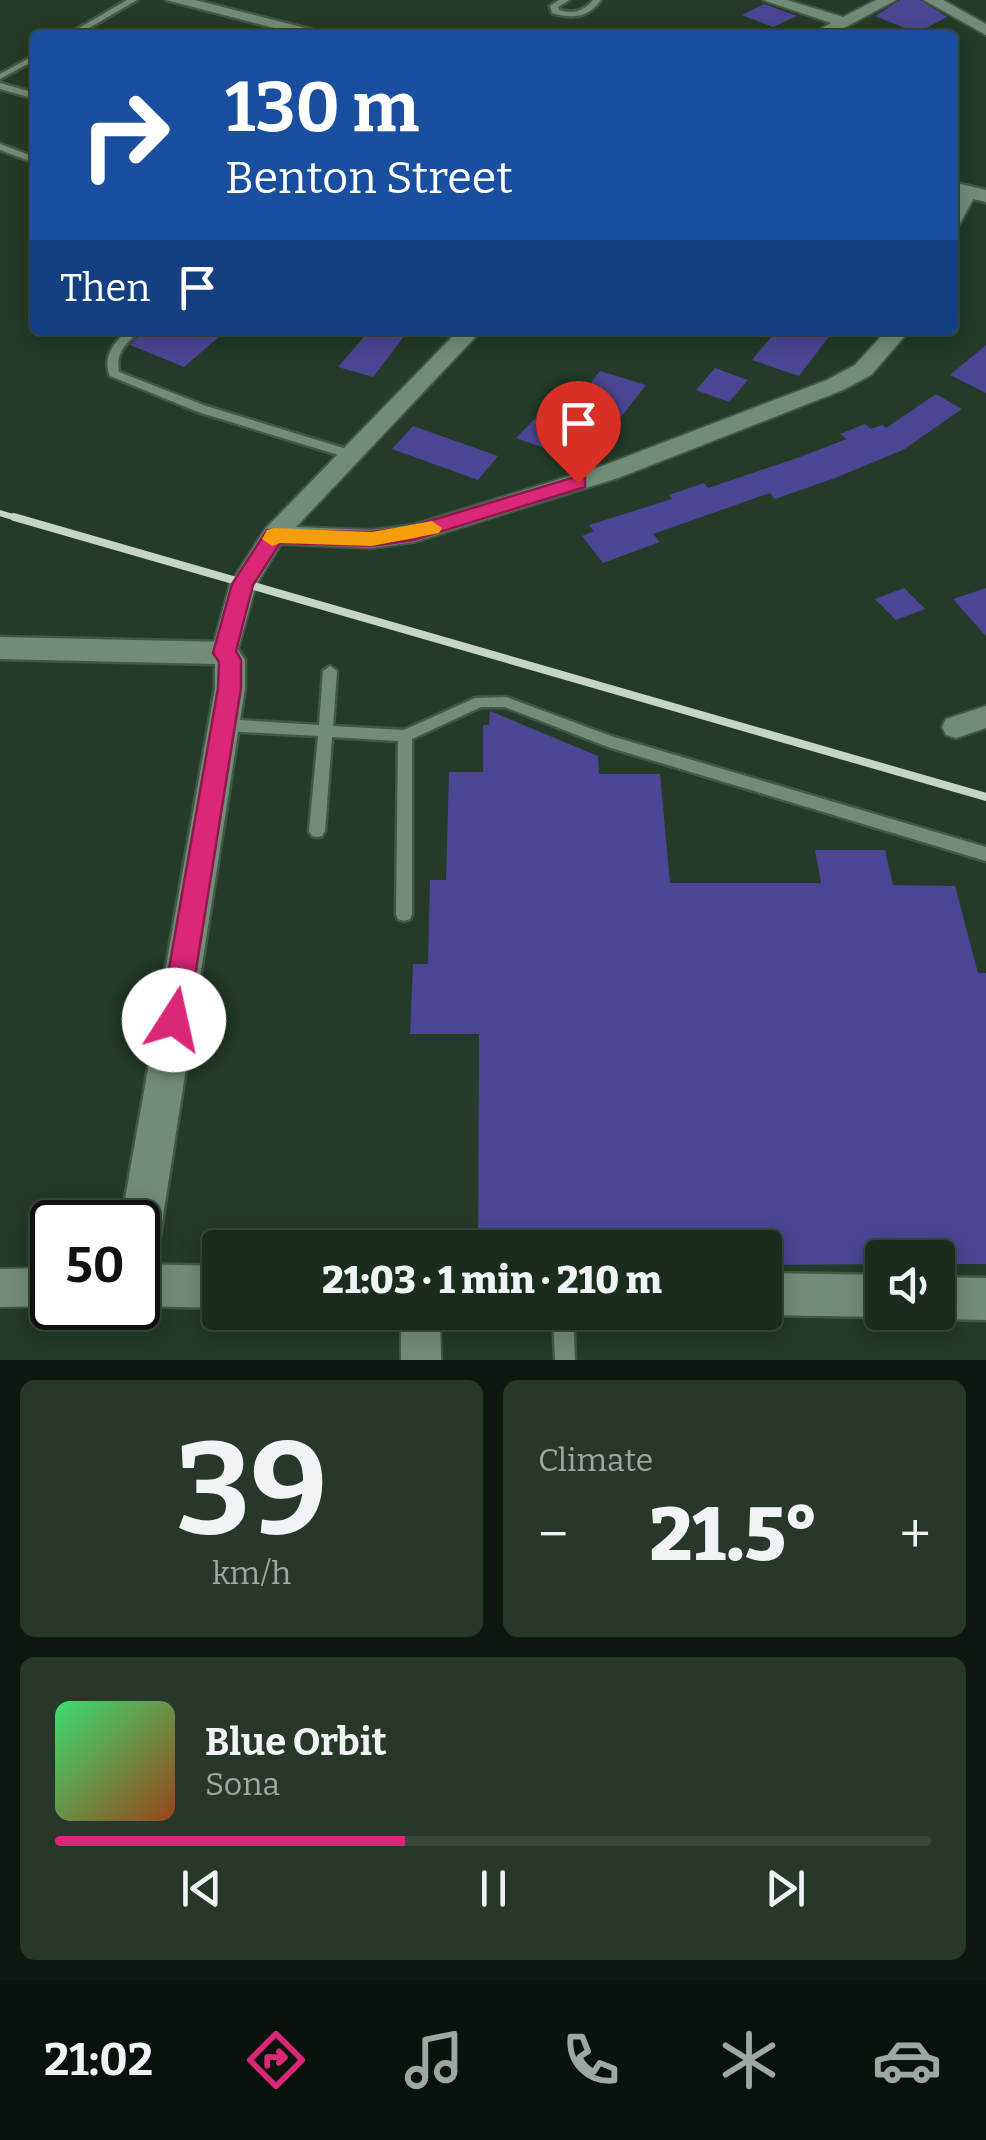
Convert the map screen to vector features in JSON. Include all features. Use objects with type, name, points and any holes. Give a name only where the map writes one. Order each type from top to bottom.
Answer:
[{"type":"main road","points":[[174,0],[302,30]]},
{"type":"main road","points":[[0,648],[224,653],[230,660],[223,725],[145,1200]]},
{"type":"main road","points":[[160,1286],[202,1287]]},
{"type":"main road","points":[[782,1294],[865,1296]]},
{"type":"main road","points":[[955,1298],[986,1299]]},
{"type":"street","points":[[771,0],[845,22]]},
{"type":"street","points":[[829,30],[888,0]]},
{"type":"street","points":[[932,0],[986,30]]},
{"type":"street","points":[[224,653],[243,584],[274,535],[467,335]]},
{"type":"street","points":[[274,535],[372,539],[414,533],[485,514],[610,472],[835,386],[862,370],[895,335]]},
{"type":"street","points":[[956,727],[986,717]]},
{"type":"street","points":[[0,1288],[30,1287]]},
{"type":"street","points":[[420,1330],[421,1360]]},
{"type":"lane","points":[[81,30],[132,0]]},
{"type":"lane","points":[[565,0],[554,6],[555,11],[579,16],[591,10],[598,0]]},
{"type":"lane","points":[[0,77],[30,59]]},
{"type":"lane","points":[[0,86],[30,95]]},
{"type":"lane","points":[[0,147],[30,158]]},
{"type":"lane","points":[[130,335],[115,351],[111,362],[114,374],[202,409],[349,454]]},
{"type":"lane","points":[[316,831],[330,670]]},
{"type":"lane","points":[[223,725],[406,736],[480,702],[506,702],[608,741],[986,854]]},
{"type":"lane","points":[[404,914],[406,736]]},
{"type":"lane","points":[[564,1330],[565,1360]]},
{"type":"building","points":[[900,0],[920,0],[947,17],[923,30],[910,30],[875,16]]},
{"type":"building","points":[[764,4],[797,16],[773,27],[742,15]]},
{"type":"building","points":[[139,335],[221,335],[184,367],[130,345]]},
{"type":"building","points":[[366,335],[405,335],[373,377],[338,367]]},
{"type":"building","points":[[773,335],[830,335],[799,376],[752,360]]},
{"type":"building","points":[[986,345],[986,393],[950,375]]},
{"type":"building","points":[[715,368],[748,380],[729,402],[696,390]]},
{"type":"building","points":[[600,371],[646,385],[603,440],[574,429],[555,452],[516,438],[554,399],[572,406]]},
{"type":"building","points":[[936,394],[962,409],[903,450],[835,478],[775,499],[770,493],[653,534],[660,542],[603,563],[582,536],[594,531],[589,525],[672,499],[669,495],[704,483],[708,488],[797,458],[847,439],[840,434],[865,424],[871,429],[882,425],[886,428]]},
{"type":"building","points":[[413,426],[498,456],[478,480],[392,449]]},
{"type":"building","points":[[904,588],[925,609],[896,620],[875,599]]},
{"type":"building","points":[[986,588],[986,636],[953,599]]},
{"type":"building","points":[[490,711],[598,756],[599,774],[660,774],[670,883],[821,883],[815,850],[885,850],[893,885],[955,886],[978,973],[986,973],[986,1264],[955,1264],[955,1240],[865,1240],[865,1264],[782,1265],[782,1230],[478,1230],[479,1034],[410,1034],[413,964],[428,964],[430,880],[446,880],[449,772],[483,772],[483,725],[489,725]]},
{"type":"railway","points":[[0,513],[23,520]]},
{"type":"railway","points":[[14,517],[986,797]]},
{"type":"slow traffic","points":[[272,539],[274,535],[372,539],[432,528]]},
{"type":"route","points":[[174,1020],[230,688],[230,660],[224,653],[243,584],[274,535],[372,539],[414,533],[578,483]]}]
